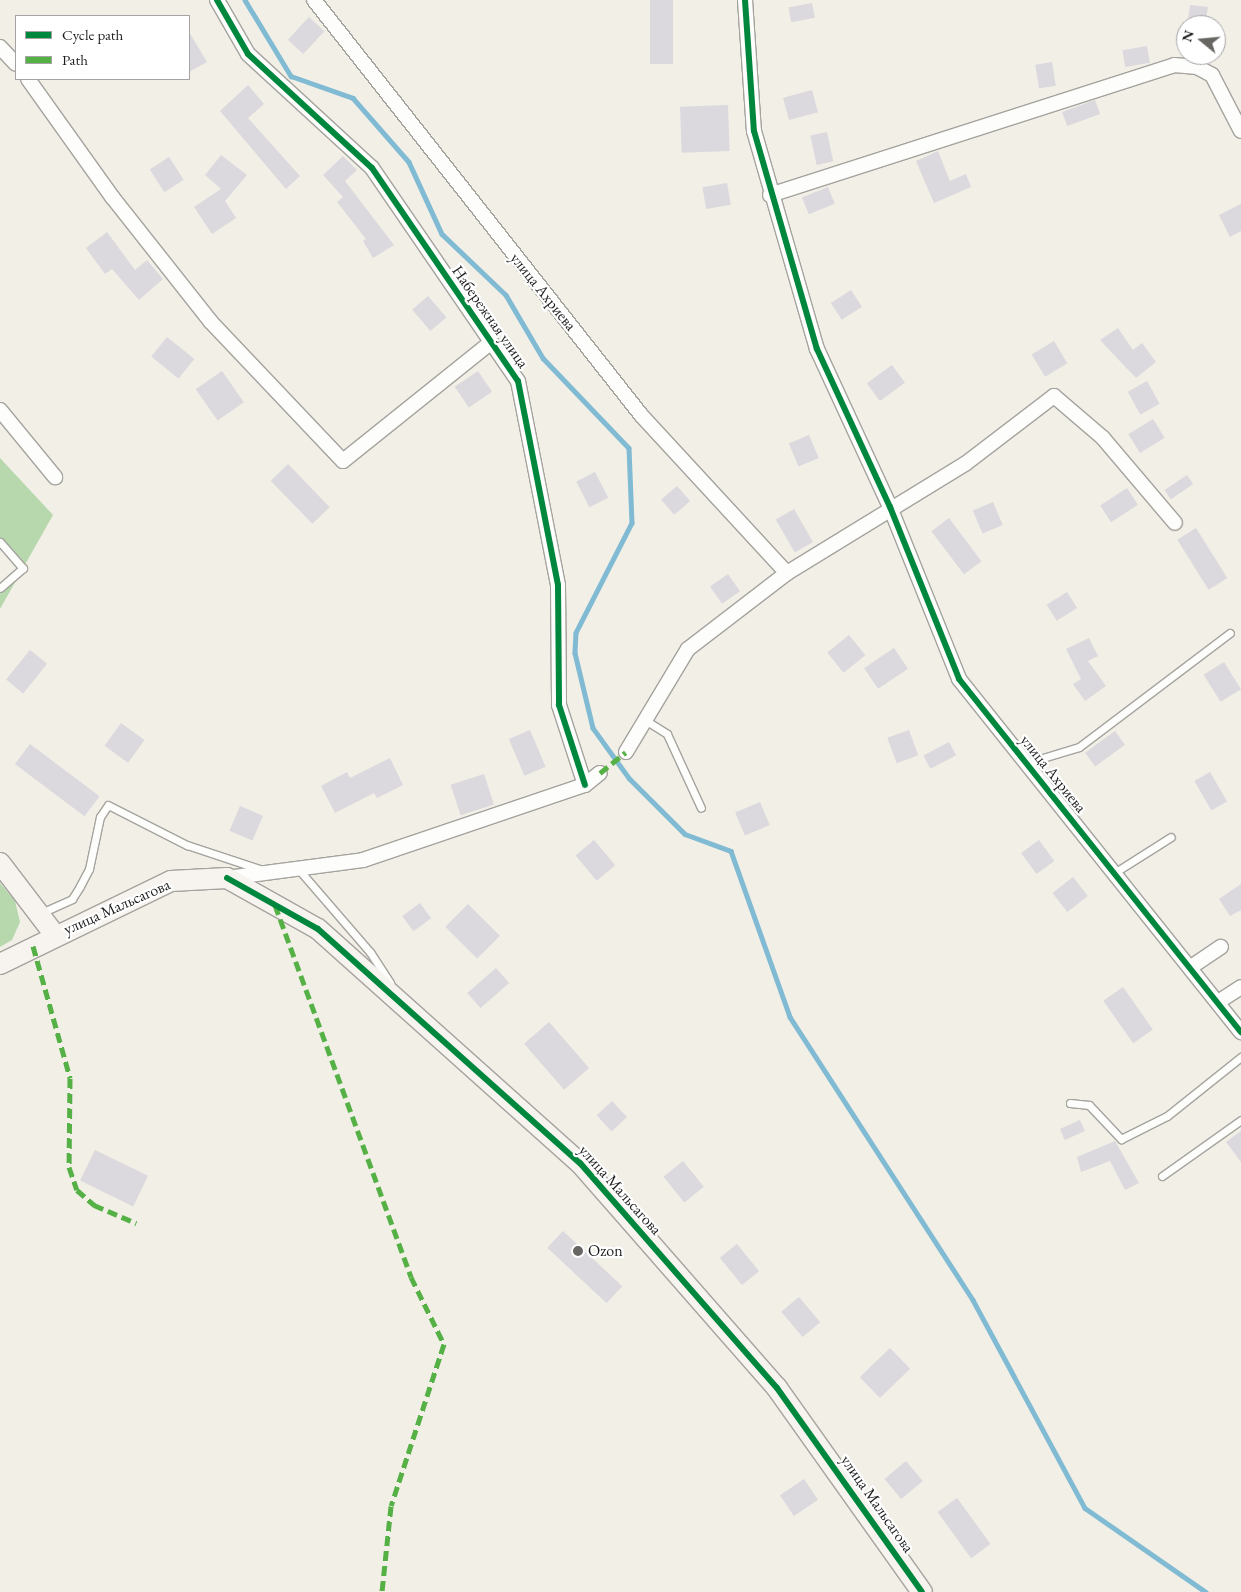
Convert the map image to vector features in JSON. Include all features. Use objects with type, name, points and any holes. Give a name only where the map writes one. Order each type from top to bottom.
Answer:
[{"type":"street","name":"Набережная улица","points":[[217,0],[248,54],[372,168],[489,344],[518,381],[558,585],[559,706],[585,785]]},
{"type":"street","name":"улица Ахриева","points":[[314,0],[641,415],[787,573]]},
{"type":"street","name":"улица Ахриева","points":[[745,0],[754,131],[770,194],[817,349],[890,507],[959,679],[1241,1032]]},
{"type":"street","points":[[0,47],[15,63]]},
{"type":"street","points":[[770,194],[1174,65],[1197,67],[1212,75],[1238,112],[1241,131]]},
{"type":"street","points":[[29,80],[112,198],[210,321],[343,461],[489,344]]},
{"type":"street","points":[[626,752],[688,649],[787,573],[890,507],[964,464],[1054,396],[1103,438],[1175,523]]},
{"type":"street","points":[[0,410],[55,477]]},
{"type":"street","points":[[227,878],[300,871],[363,860],[448,835],[585,785],[600,773]]},
{"type":"street","points":[[0,863],[54,934]]},
{"type":"street","name":"улица Мальсагова","points":[[0,964],[54,934],[170,881],[227,878],[318,929],[580,1163],[777,1388],[922,1592]]},
{"type":"street","points":[[1190,967],[1220,947]]},
{"type":"street","points":[[1218,1002],[1241,987]]},
{"type":"lane","points":[[0,542],[23,568],[0,588]]},
{"type":"lane","points":[[1026,762],[1079,747],[1230,633]]},
{"type":"lane","points":[[645,720],[667,734],[701,808]]},
{"type":"lane","points":[[39,914],[72,899],[89,869],[100,816],[108,805],[187,845],[273,874]]},
{"type":"lane","points":[[1114,873],[1171,837]]},
{"type":"lane","points":[[300,871],[370,952],[401,1003]]},
{"type":"lane","points":[[1070,1103],[1089,1105],[1121,1139],[1167,1116],[1241,1057]]},
{"type":"lane","points":[[1162,1176],[1241,1120]]},
{"type":"green space","points":[[0,458],[53,515],[0,609],[0,588],[23,568],[0,542]]},
{"type":"green space","points":[[0,883],[15,901],[20,922],[12,940],[0,947]]},
{"type":"building","points":[[650,0],[673,0],[673,64],[650,64]]},
{"type":"building","points":[[812,3],[815,18],[791,22],[788,8]]},
{"type":"building","points":[[1190,5],[1208,7],[1207,15],[1188,15]]},
{"type":"building","points":[[309,17],[324,31],[303,54],[288,40]]},
{"type":"building","points":[[190,34],[207,62],[190,71]]},
{"type":"building","points":[[1147,46],[1150,63],[1125,67],[1122,50]]},
{"type":"building","points":[[1052,62],[1056,86],[1039,88],[1035,65]]},
{"type":"building","points":[[248,85],[264,104],[248,118],[300,176],[286,189],[220,111]]},
{"type":"building","points":[[812,90],[818,112],[789,120],[783,98]]},
{"type":"building","points":[[1095,100],[1100,114],[1067,126],[1062,112]]},
{"type":"building","points":[[728,105],[730,151],[682,153],[680,107]]},
{"type":"building","points":[[827,132],[833,161],[817,165],[810,136]]},
{"type":"building","points":[[938,151],[950,181],[966,174],[971,187],[934,203],[916,161]]},
{"type":"building","points":[[221,155],[247,175],[225,201],[236,218],[212,234],[194,207],[221,189],[205,175]]},
{"type":"building","points":[[343,156],[357,170],[345,181],[394,245],[373,258],[363,241],[366,239],[337,202],[343,197],[323,175]]},
{"type":"building","points":[[169,157],[184,180],[164,192],[150,170]]},
{"type":"building","points":[[727,183],[731,205],[706,209],[702,187]]},
{"type":"building","points":[[828,187],[835,204],[809,214],[802,197]]},
{"type":"building","points":[[1241,204],[1241,231],[1230,237],[1219,215]]},
{"type":"building","points":[[107,232],[135,270],[147,260],[163,279],[139,300],[112,269],[105,274],[86,248]]},
{"type":"building","points":[[851,290],[862,307],[842,320],[831,303]]},
{"type":"building","points":[[428,296],[446,317],[431,331],[412,310]]},
{"type":"building","points":[[1118,328],[1133,350],[1142,343],[1156,362],[1136,378],[1100,340]]},
{"type":"building","points":[[167,337],[194,359],[178,378],[151,356]]},
{"type":"building","points":[[1054,341],[1067,363],[1045,377],[1032,354]]},
{"type":"building","points":[[892,365],[905,383],[880,401],[867,383]]},
{"type":"building","points":[[222,371],[244,402],[218,420],[196,389]]},
{"type":"building","points":[[478,371],[492,392],[469,407],[455,387]]},
{"type":"building","points":[[1147,381],[1160,404],[1140,414],[1128,392]]},
{"type":"building","points":[[1153,419],[1165,438],[1140,453],[1128,434]]},
{"type":"building","points":[[809,435],[819,458],[799,467],[789,444]]},
{"type":"building","points":[[288,464],[330,507],[312,524],[271,481]]},
{"type":"building","points":[[595,472],[608,498],[589,507],[576,482]]},
{"type":"building","points":[[1187,475],[1193,484],[1171,499],[1165,490]]},
{"type":"building","points":[[677,486],[690,501],[674,515],[661,500]]},
{"type":"building","points":[[1127,488],[1138,505],[1111,522],[1100,505]]},
{"type":"building","points":[[993,502],[1003,525],[983,534],[973,511]]},
{"type":"building","points":[[794,509],[813,542],[795,552],[776,520]]},
{"type":"building","points":[[949,518],[981,561],[964,574],[931,531]]},
{"type":"building","points":[[1196,528],[1227,578],[1209,590],[1177,540]]},
{"type":"building","points":[[728,574],[740,591],[722,604],[710,587]]},
{"type":"building","points":[[1067,592],[1077,608],[1057,621],[1047,605]]},
{"type":"building","points":[[849,635],[865,655],[844,673],[827,653]]},
{"type":"building","points":[[1089,638],[1098,656],[1088,661],[1106,686],[1085,701],[1073,684],[1081,679],[1066,649]]},
{"type":"building","points":[[894,648],[908,669],[878,689],[864,668]]},
{"type":"building","points":[[30,650],[47,664],[23,693],[6,680]]},
{"type":"building","points":[[1224,662],[1241,689],[1221,702],[1204,675]]},
{"type":"building","points":[[121,723],[144,740],[128,763],[105,746]]},
{"type":"building","points":[[530,730],[546,767],[524,776],[509,739]]},
{"type":"building","points":[[909,730],[918,755],[897,763],[887,738]]},
{"type":"building","points":[[1115,731],[1125,745],[1095,767],[1085,753]]},
{"type":"building","points":[[949,742],[956,755],[930,769],[923,756]]},
{"type":"building","points":[[30,744],[99,796],[84,816],[15,764]]},
{"type":"building","points":[[390,758],[403,785],[377,798],[374,793],[335,813],[321,786],[347,772],[350,778]]},
{"type":"building","points":[[1210,772],[1227,801],[1211,810],[1194,781]]},
{"type":"building","points":[[484,774],[494,804],[461,815],[451,785]]},
{"type":"building","points":[[760,802],[770,825],[745,836],[735,813]]},
{"type":"building","points":[[240,806],[263,816],[252,841],[229,831]]},
{"type":"building","points":[[594,840],[615,865],[597,881],[576,855]]},
{"type":"building","points":[[1039,840],[1054,861],[1036,874],[1021,853]]},
{"type":"building","points":[[1073,877],[1088,896],[1067,912],[1053,893]]},
{"type":"building","points":[[1241,884],[1241,910],[1230,916],[1219,899]]},
{"type":"building","points":[[420,903],[431,918],[413,931],[402,916]]},
{"type":"building","points":[[468,904],[500,936],[477,958],[445,927]]},
{"type":"building","points":[[496,968],[509,983],[480,1008],[467,993]]},
{"type":"building","points":[[1123,987],[1153,1030],[1133,1043],[1103,1001]]},
{"type":"building","points":[[549,1022],[589,1068],[564,1090],[524,1044]]},
{"type":"building","points":[[612,1101],[627,1117],[612,1131],[597,1115]]},
{"type":"building","points":[[1080,1120],[1085,1131],[1065,1140],[1060,1129]]},
{"type":"building","points":[[1241,1131],[1241,1162],[1226,1142]]},
{"type":"building","points":[[1115,1141],[1139,1183],[1125,1190],[1110,1161],[1081,1172],[1077,1157]]},
{"type":"building","points":[[95,1150],[148,1176],[133,1206],[80,1181]]},
{"type":"building","points":[[683,1161],[704,1187],[684,1202],[664,1177]]},
{"type":"building","points":[[563,1231],[622,1286],[607,1303],[547,1248]]},
{"type":"building","points":[[737,1244],[759,1271],[742,1285],[720,1258]]},
{"type":"building","points":[[799,1297],[820,1322],[803,1337],[781,1312]]},
{"type":"building","points":[[890,1348],[910,1369],[880,1398],[860,1377]]},
{"type":"building","points":[[906,1461],[923,1481],[901,1499],[885,1479]]},
{"type":"building","points":[[804,1479],[818,1500],[794,1516],[780,1495]]},
{"type":"building","points":[[957,1498],[991,1544],[971,1558],[938,1512]]},
{"type":"waterway","points":[[245,0],[291,76],[353,98],[409,162],[442,234],[506,295],[543,358],[629,448],[632,523],[576,633],[575,653],[593,728],[629,778],[685,834],[731,851],[790,1017],[973,1300],[1085,1508],[1206,1592]]},
{"type":"marked path","points":[[600,773],[626,752]]},
{"type":"marked path","points":[[275,905],[411,1277],[444,1344],[391,1506],[382,1592]]},
{"type":"marked path","points":[[33,946],[70,1078],[69,1167],[77,1190],[94,1205],[136,1223]]},
{"type":"cycle path","points":[[217,0],[248,54],[372,168],[518,381],[558,585],[559,705],[585,785]]},
{"type":"cycle path","points":[[745,0],[754,131],[817,349],[890,507],[959,679],[1241,1032]]},
{"type":"cycle path","points":[[227,878],[318,929],[580,1163],[777,1388],[922,1592]]},
{"type":"place","name":"Ozon","points":[[578,1251]]}]
